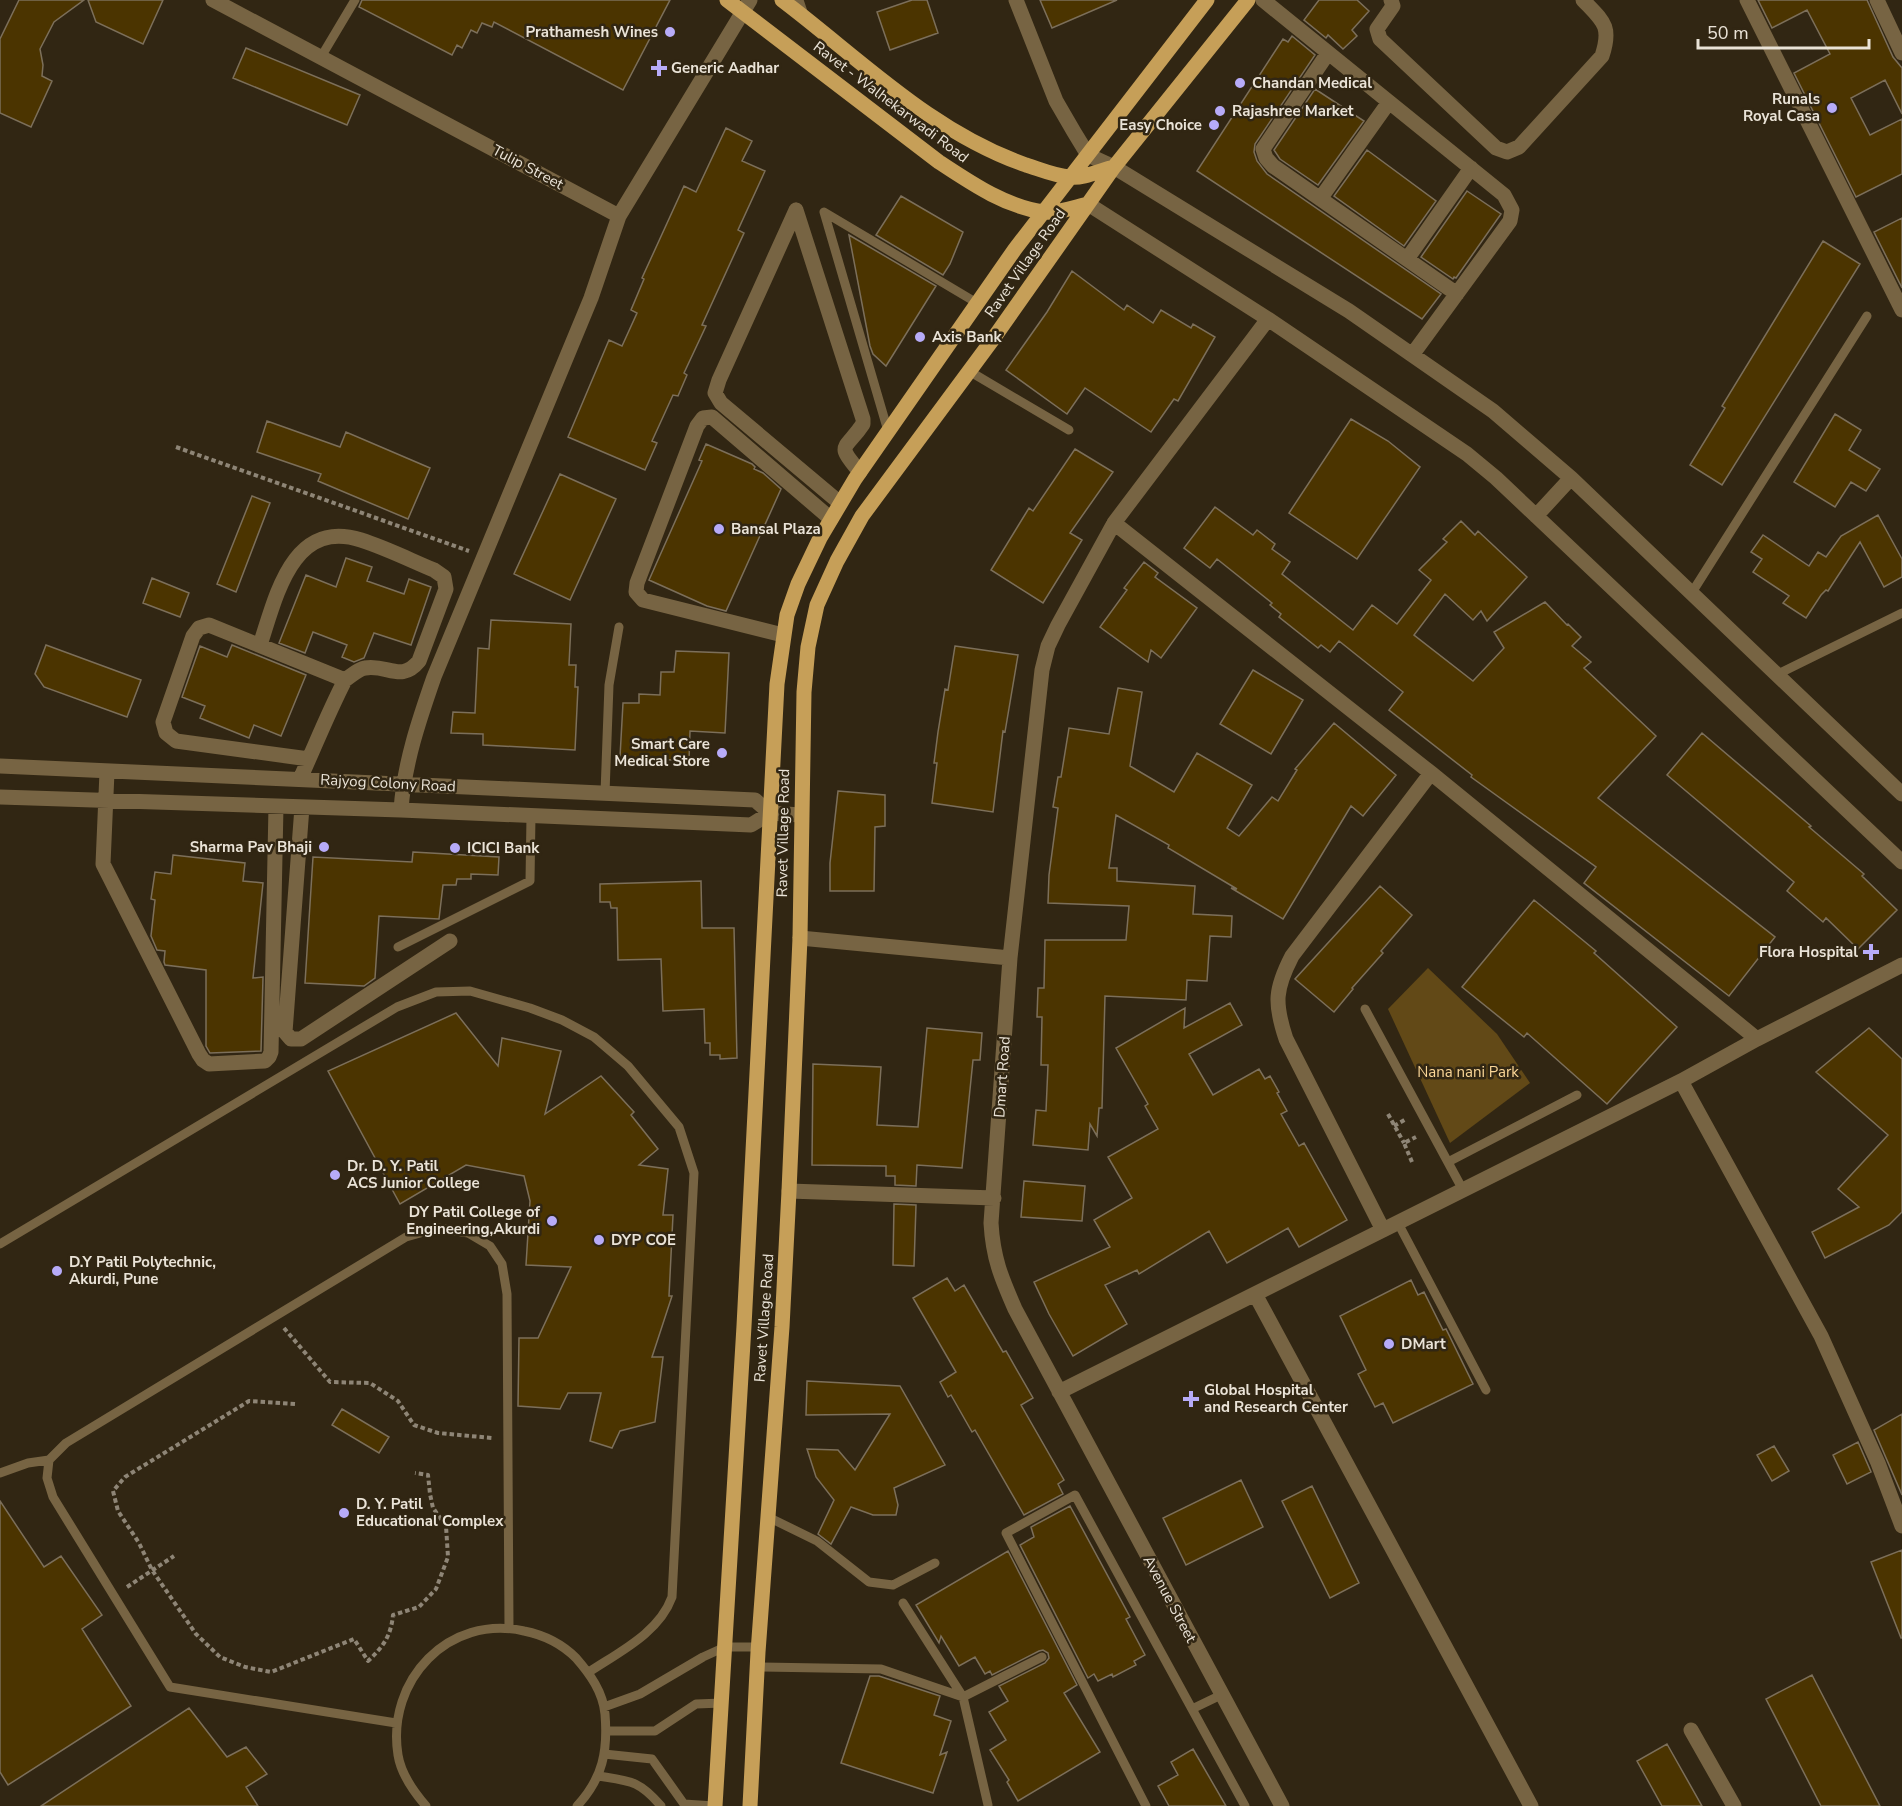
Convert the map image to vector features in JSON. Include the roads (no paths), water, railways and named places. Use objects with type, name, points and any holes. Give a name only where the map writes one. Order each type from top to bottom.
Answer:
[{"type":"main road","name":"Ravet - Walhekarwadi Road","points":[[727,0],[746,6],[930,155],[967,180],[1001,200],[1045,213]]},
{"type":"main road","name":"Ravet - Walhekarwadi Road","points":[[782,0],[867,69],[942,125],[989,151],[1071,178]]},
{"type":"main road","name":"Ravet Village Road","points":[[715,1806],[743,1349],[777,684],[783,634],[798,584],[820,538],[888,430],[1015,249],[1207,0]]},
{"type":"main road","name":"Ravet Village Road","points":[[750,1806],[757,1667],[789,1191],[800,938],[804,692],[808,647],[817,605],[837,561],[862,516],[969,372],[1114,167],[1248,0]]},
{"type":"main road","points":[[1071,178],[1114,167]]},
{"type":"main road","points":[[1045,213],[1088,204]]},
{"type":"street","name":"Tulip Street","points":[[213,0],[619,216]]},
{"type":"street","points":[[1016,0],[1056,101],[1088,154],[1114,167],[1349,311],[1494,411],[1571,478],[1902,794]]},
{"type":"street","points":[[1263,0],[1504,195],[1512,210],[1510,221],[1412,355]]},
{"type":"street","points":[[1391,0],[1393,6],[1377,29],[1380,39],[1496,148],[1507,152],[1519,147],[1602,56],[1608,38],[1602,21],[1583,0]]},
{"type":"street","points":[[1747,0],[1902,310]]},
{"type":"street","points":[[1877,0],[1902,53]]},
{"type":"street","points":[[401,810],[403,784],[418,724],[431,686],[591,298],[619,216],[746,6]]},
{"type":"street","points":[[1328,53],[1263,149],[1266,158],[1320,199],[1457,294]]},
{"type":"street","points":[[1320,199],[1389,102]]},
{"type":"street","points":[[1407,259],[1471,168]]},
{"type":"street","points":[[1088,204],[1268,319],[1467,454],[1536,516],[1902,862]]},
{"type":"street","points":[[840,503],[721,403],[715,393],[796,210],[863,418],[863,424],[846,443],[844,449],[845,455],[860,472]]},
{"type":"street","name":"Dmart Road","points":[[1059,1392],[1015,1309],[997,1269],[992,1233],[1010,958],[1042,670],[1048,646],[1058,625],[1114,523],[1268,319]]},
{"type":"street","points":[[783,634],[643,600],[636,592],[640,573],[697,426],[703,418],[712,417],[831,519]]},
{"type":"street","points":[[1536,516],[1571,478]]},
{"type":"street","points":[[1114,523],[1431,773],[1757,1039]]},
{"type":"street","points":[[260,645],[282,579],[294,559],[322,537],[340,536],[360,540],[434,570],[444,577],[446,589],[419,661],[412,669],[402,672],[364,668],[345,680],[324,720],[300,779]]},
{"type":"street","points":[[309,759],[176,741],[166,733],[163,722],[194,636],[199,628],[209,625],[345,680]]},
{"type":"street","name":"Rajyog Colony Road","points":[[0,766],[755,800],[770,813]]},
{"type":"street","points":[[107,772],[103,864],[199,1054],[209,1064],[265,1061],[271,1052],[276,806]]},
{"type":"street","points":[[1383,1230],[1286,1039],[1279,1019],[1277,1000],[1282,976],[1292,956],[1431,773]]},
{"type":"street","name":"Rajyog Colony Road","points":[[0,797],[401,810],[751,825],[770,813],[801,815]]},
{"type":"street","points":[[303,807],[285,1032],[291,1039],[301,1039],[450,941]]},
{"type":"street","points":[[800,938],[1010,958]]},
{"type":"street","points":[[1059,1392],[1681,1081],[1757,1039],[1902,965]]},
{"type":"street","points":[[1681,1081],[1821,1336],[1878,1463],[1902,1526]]},
{"type":"street","points":[[789,1191],[994,1198]]},
{"type":"street","points":[[1255,1294],[1531,1806]]},
{"type":"street","name":"Avenue Street","points":[[1059,1392],[1282,1806]]},
{"type":"street","points":[[1691,1730],[1734,1806]]},
{"type":"lane","points":[[321,57],[355,0]]},
{"type":"lane","points":[[799,0],[804,17]]},
{"type":"lane","points":[[888,430],[824,212],[977,303]]},
{"type":"lane","points":[[1691,594],[1867,316]]},
{"type":"lane","points":[[969,372],[1069,430]]},
{"type":"lane","points":[[1776,675],[1902,613]]},
{"type":"lane","points":[[605,794],[609,685],[619,627]]},
{"type":"lane","points":[[398,947],[530,881],[531,816]]},
{"type":"lane","points":[[0,1244],[397,1007],[436,992],[470,991],[520,1005],[562,1020],[594,1037],[628,1066],[679,1127],[694,1173],[672,1597],[666,1612],[644,1635],[589,1672]]},
{"type":"lane","points":[[1365,1009],[1463,1190]]},
{"type":"lane","points":[[1448,1162],[1577,1095]]},
{"type":"lane","points":[[1398,1223],[1486,1389]]},
{"type":"lane","points":[[0,1473],[48,1460],[66,1443],[406,1238],[438,1228],[468,1233],[490,1246],[502,1264],[507,1294],[509,1627]]},
{"type":"lane","points":[[48,1460],[46,1478],[53,1497],[171,1687],[396,1723]]},
{"type":"lane","points":[[1146,1806],[1006,1533],[1075,1495],[1245,1806]]},
{"type":"lane","points":[[768,1517],[817,1541],[869,1582],[893,1585],[935,1563]]},
{"type":"lane","points":[[903,1603],[963,1697],[988,1805]]},
{"type":"lane","points":[[426,1806],[410,1787],[398,1756],[396,1723],[404,1691],[422,1664],[447,1643],[477,1630],[509,1627],[540,1634],[567,1650],[589,1672],[598,1689],[604,1707],[607,1742],[598,1776],[587,1795],[577,1806]]},
{"type":"lane","points":[[604,1707],[640,1694],[702,1657],[725,1647],[759,1647]]},
{"type":"lane","points":[[757,1667],[881,1669],[963,1697],[1042,1657]]},
{"type":"lane","points":[[1192,1708],[1221,1695]]},
{"type":"lane","points":[[606,1731],[655,1731],[696,1704],[722,1703]]},
{"type":"lane","points":[[604,1754],[652,1759],[684,1804],[715,1806]]},
{"type":"lane","points":[[598,1776],[634,1782],[661,1806]]},
{"type":"place","name":"Prathamesh Wines","points":[[670,32]]},
{"type":"place","name":"Generic Aadhar","points":[[659,68]]},
{"type":"place","name":"Chandan Medical","points":[[1240,83]]},
{"type":"place","name":"Runals Royal Casa","points":[[1832,108]]},
{"type":"place","name":"Rajashree Market","points":[[1220,111]]},
{"type":"place","name":"Easy Choice","points":[[1214,125]]},
{"type":"place","name":"Axis Bank","points":[[920,337]]},
{"type":"place","name":"Bansal Plaza","points":[[719,529]]},
{"type":"place","name":"Smart Care Medical Store","points":[[722,753]]},
{"type":"place","name":"Sharma Pav Bhaji","points":[[324,847]]},
{"type":"place","name":"ICICI Bank","points":[[455,848]]},
{"type":"place","name":"Flora Hospital","points":[[1871,952]]},
{"type":"place","name":"Dr. D. Y. Patil ACS Junior College","points":[[335,1175]]},
{"type":"place","name":"DY Patil College of Engineering,Akurdi","points":[[552,1221]]},
{"type":"place","name":"DYP COE","points":[[599,1240]]},
{"type":"place","name":"D.Y Patil Polytechnic, Akurdi, Pune","points":[[57,1271]]},
{"type":"place","name":"DMart","points":[[1389,1344]]},
{"type":"place","name":"Global Hospital and Research Center","points":[[1191,1399]]},
{"type":"place","name":"D. Y. Patil Educational Complex","points":[[344,1513]]},
{"type":"park label","name":"Nana nani Park","points":[[1468,1072]]}]
